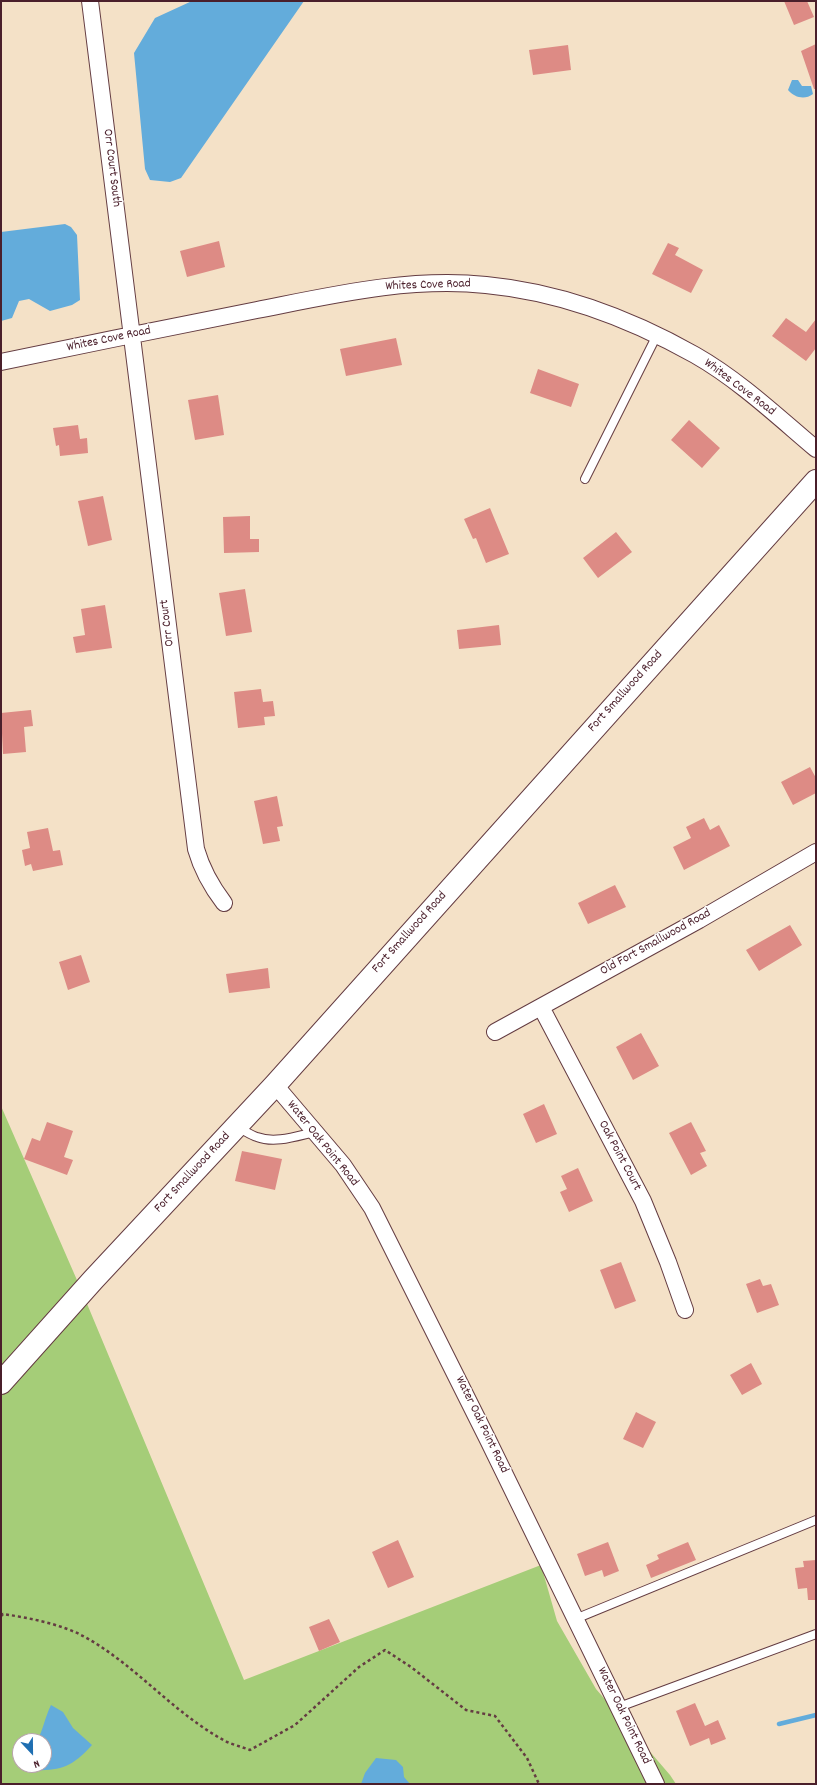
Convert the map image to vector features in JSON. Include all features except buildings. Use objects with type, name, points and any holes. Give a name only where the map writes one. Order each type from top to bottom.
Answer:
[{"type":"main road","name":"Fort Smallwood Road","points":[[1,1383],[93,1280],[275,1085],[816,481]]},
{"type":"street","name":"Orr Court South","points":[[90,1],[131,335]]},
{"type":"street","name":"Whites Cove Road","points":[[1,362],[368,288],[443,283],[486,285],[530,291],[577,303],[657,335],[697,356],[726,376],[816,449]]},
{"type":"street","name":"Orr Court","points":[[131,335],[196,849],[201,866],[211,885],[224,903]]},
{"type":"street","name":"Old Fort Smallwood Road","points":[[495,1032],[712,912],[816,852]]},
{"type":"street","name":"Oak Point Court","points":[[541,1007],[643,1201],[668,1262],[684,1310]]},
{"type":"street","name":"Water Oak Point Road","points":[[275,1085],[343,1165],[372,1208],[488,1440],[656,1784]]},
{"type":"lane","points":[[585,479],[657,335]]},
{"type":"lane","points":[[236,1126],[257,1137],[272,1139],[289,1138],[315,1132]]},
{"type":"lane","points":[[575,1619],[816,1520]]},
{"type":"lane","points":[[619,1707],[742,1660],[816,1634]]},
{"type":"path","points":[[1,1616],[3,1614],[40,1620],[84,1636],[132,1669],[180,1711],[227,1742],[250,1750],[295,1725],[359,1666],[386,1650],[411,1667],[466,1710],[494,1716],[527,1758],[539,1784]]},
{"type":"green space","points":[[1,1106],[80,1287],[244,1680],[541,1565],[557,1621],[596,1689],[670,1775],[676,1784],[1,1784]]},
{"type":"water","points":[[192,1],[304,1],[181,178],[170,182],[150,180],[145,169],[134,53],[155,18]]},
{"type":"water","points":[[792,80],[798,80],[802,86],[811,86],[813,94],[807,97],[794,95],[788,90]]},
{"type":"water","points":[[65,224],[71,227],[77,235],[80,300],[72,305],[50,311],[29,299],[19,301],[12,318],[1,321],[1,232]]},
{"type":"water","points":[[51,1705],[63,1712],[73,1728],[92,1745],[77,1760],[62,1767],[52,1769],[52,1733],[41,1733]]},
{"type":"water","points":[[376,1758],[396,1760],[403,1767],[404,1777],[410,1784],[361,1784],[365,1773]]},
{"type":"waterway","points":[[779,1724],[816,1715]]}]
